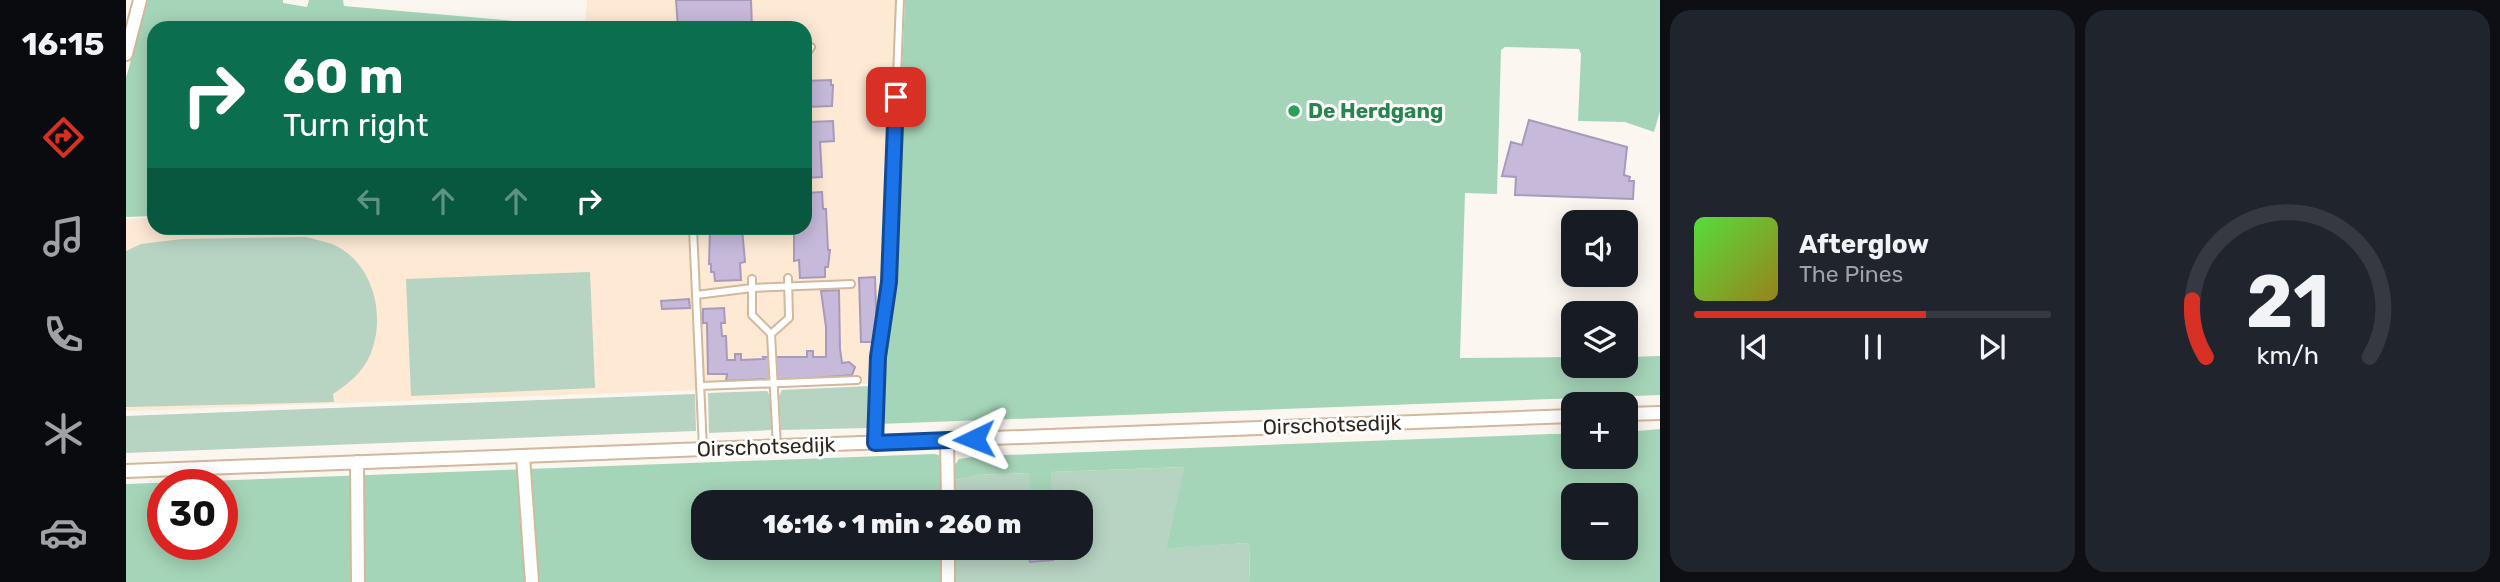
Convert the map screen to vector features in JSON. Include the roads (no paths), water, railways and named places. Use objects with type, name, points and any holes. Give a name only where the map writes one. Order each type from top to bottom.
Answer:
[{"type":"street","points":[[126,54],[140,0]]},
{"type":"street","points":[[1638,414],[1660,413]]},
{"type":"street","name":"Oirschotsedijk","points":[[126,471],[1561,416]]},
{"type":"street","points":[[947,440],[947,490]]},
{"type":"street","points":[[523,456],[531,582]]},
{"type":"street","points":[[358,462],[358,582]]},
{"type":"street","points":[[948,560],[948,582]]},
{"type":"lane","points":[[875,443],[878,357],[889,282],[900,0]]},
{"type":"lane","points":[[693,235],[703,449]]},
{"type":"lane","points":[[752,279],[752,315],[771,334],[777,447]]},
{"type":"lane","points":[[696,295],[788,282],[850,284]]},
{"type":"lane","points":[[771,334],[789,318],[788,282]]},
{"type":"lane","points":[[700,386],[857,380]]},
{"type":"place","name":"De Herdgang","points":[[1294,111]]}]
